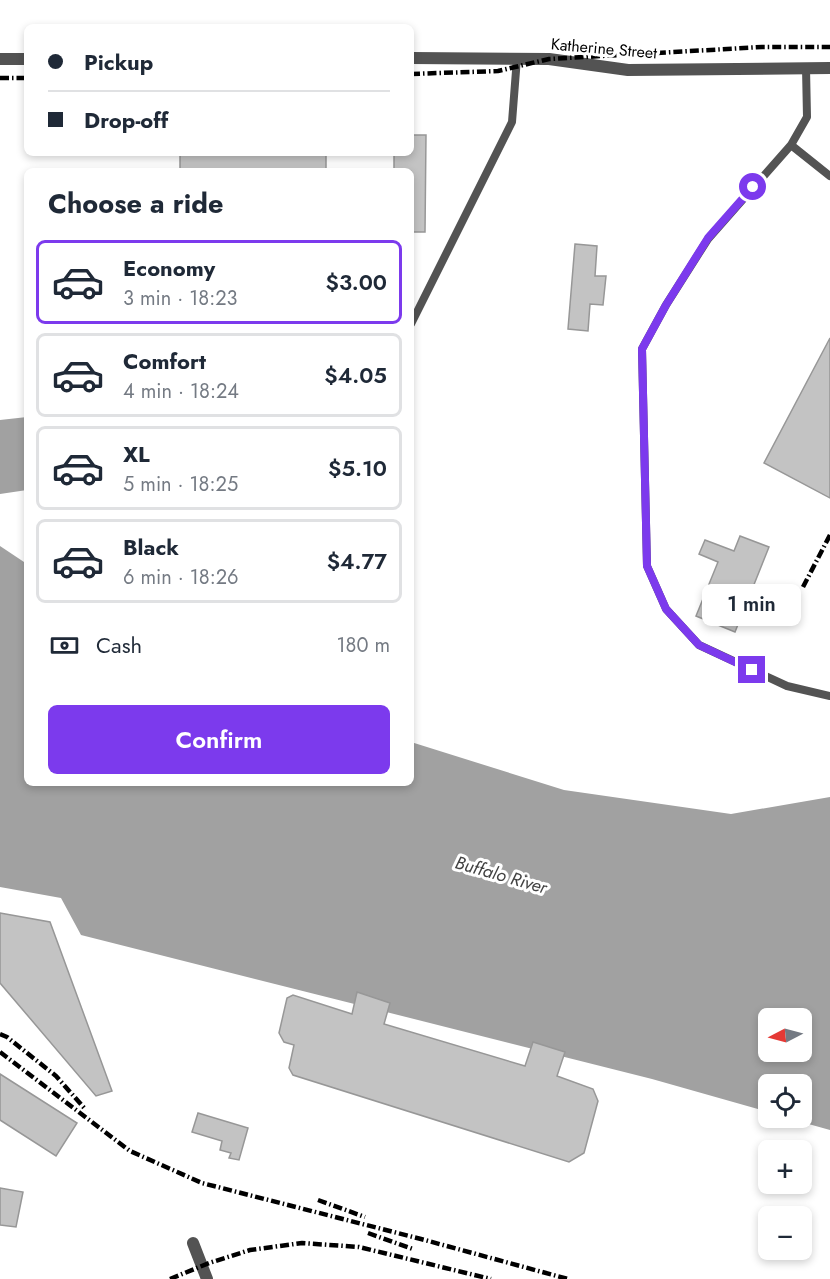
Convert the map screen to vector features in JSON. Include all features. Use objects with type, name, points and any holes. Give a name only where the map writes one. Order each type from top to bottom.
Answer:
[{"type":"street","name":"Katherine Street","points":[[414,58],[549,59],[628,70],[830,68]]},
{"type":"street","points":[[0,59],[24,59]]},
{"type":"street","points":[[193,1243],[207,1279]]},
{"type":"lane","points":[[414,318],[512,122],[517,58]]},
{"type":"lane","points":[[806,68],[807,117],[791,145],[708,238],[666,305],[642,349],[647,566],[666,609],[699,645],[787,686],[830,696]]},
{"type":"lane","points":[[791,145],[830,176]]},
{"type":"water","points":[[24,417],[24,490],[0,494],[0,420]]},
{"type":"water","name":"Buffalo River","points":[[0,546],[24,562],[24,786],[414,786],[414,743],[564,790],[731,814],[830,797],[830,1130],[812,1125],[812,1074],[758,1074],[758,1109],[652,1079],[81,935],[61,898],[0,887]]},
{"type":"building","points":[[414,135],[426,135],[425,232],[414,232],[414,168],[394,168],[394,156],[414,156]]},
{"type":"building","points":[[180,156],[326,156],[326,168],[180,168]]},
{"type":"building","points":[[575,244],[597,246],[595,276],[606,276],[603,305],[590,304],[588,331],[568,329]]},
{"type":"building","points":[[830,338],[830,498],[764,463]]},
{"type":"building","points":[[740,536],[769,547],[735,632],[696,616],[718,562],[699,554],[705,540],[734,551]]},
{"type":"building","points":[[0,913],[50,922],[112,1091],[96,1096],[0,983]]},
{"type":"building","points":[[357,992],[390,1003],[384,1024],[525,1066],[533,1042],[565,1052],[557,1076],[593,1089],[598,1101],[584,1153],[569,1162],[293,1075],[289,1068],[294,1045],[284,1042],[279,1033],[287,998],[293,995],[352,1014]]},
{"type":"building","points":[[0,1074],[77,1123],[56,1156],[0,1120]]},
{"type":"building","points":[[198,1113],[248,1128],[239,1160],[229,1158],[231,1153],[220,1150],[222,1141],[192,1132]]},
{"type":"building","points":[[0,1188],[23,1192],[16,1227],[0,1225]]},
{"type":"railway","points":[[414,74],[498,71],[549,59],[762,47],[830,47]]},
{"type":"railway","points":[[0,78],[24,78]]},
{"type":"railway","points":[[803,587],[830,535]]},
{"type":"railway","points":[[0,1034],[7,1037],[56,1076],[86,1110]]},
{"type":"railway","points":[[0,1052],[130,1151],[202,1183],[568,1279]]},
{"type":"railway","points":[[318,1200],[365,1217]]},
{"type":"railway","points":[[368,1233],[413,1249]]},
{"type":"railway","points":[[170,1279],[250,1250],[302,1243],[359,1247],[491,1279]]},
{"type":"route","points":[[752,670],[699,645],[666,609],[647,566],[642,349],[666,305],[708,238],[753,187]]}]
